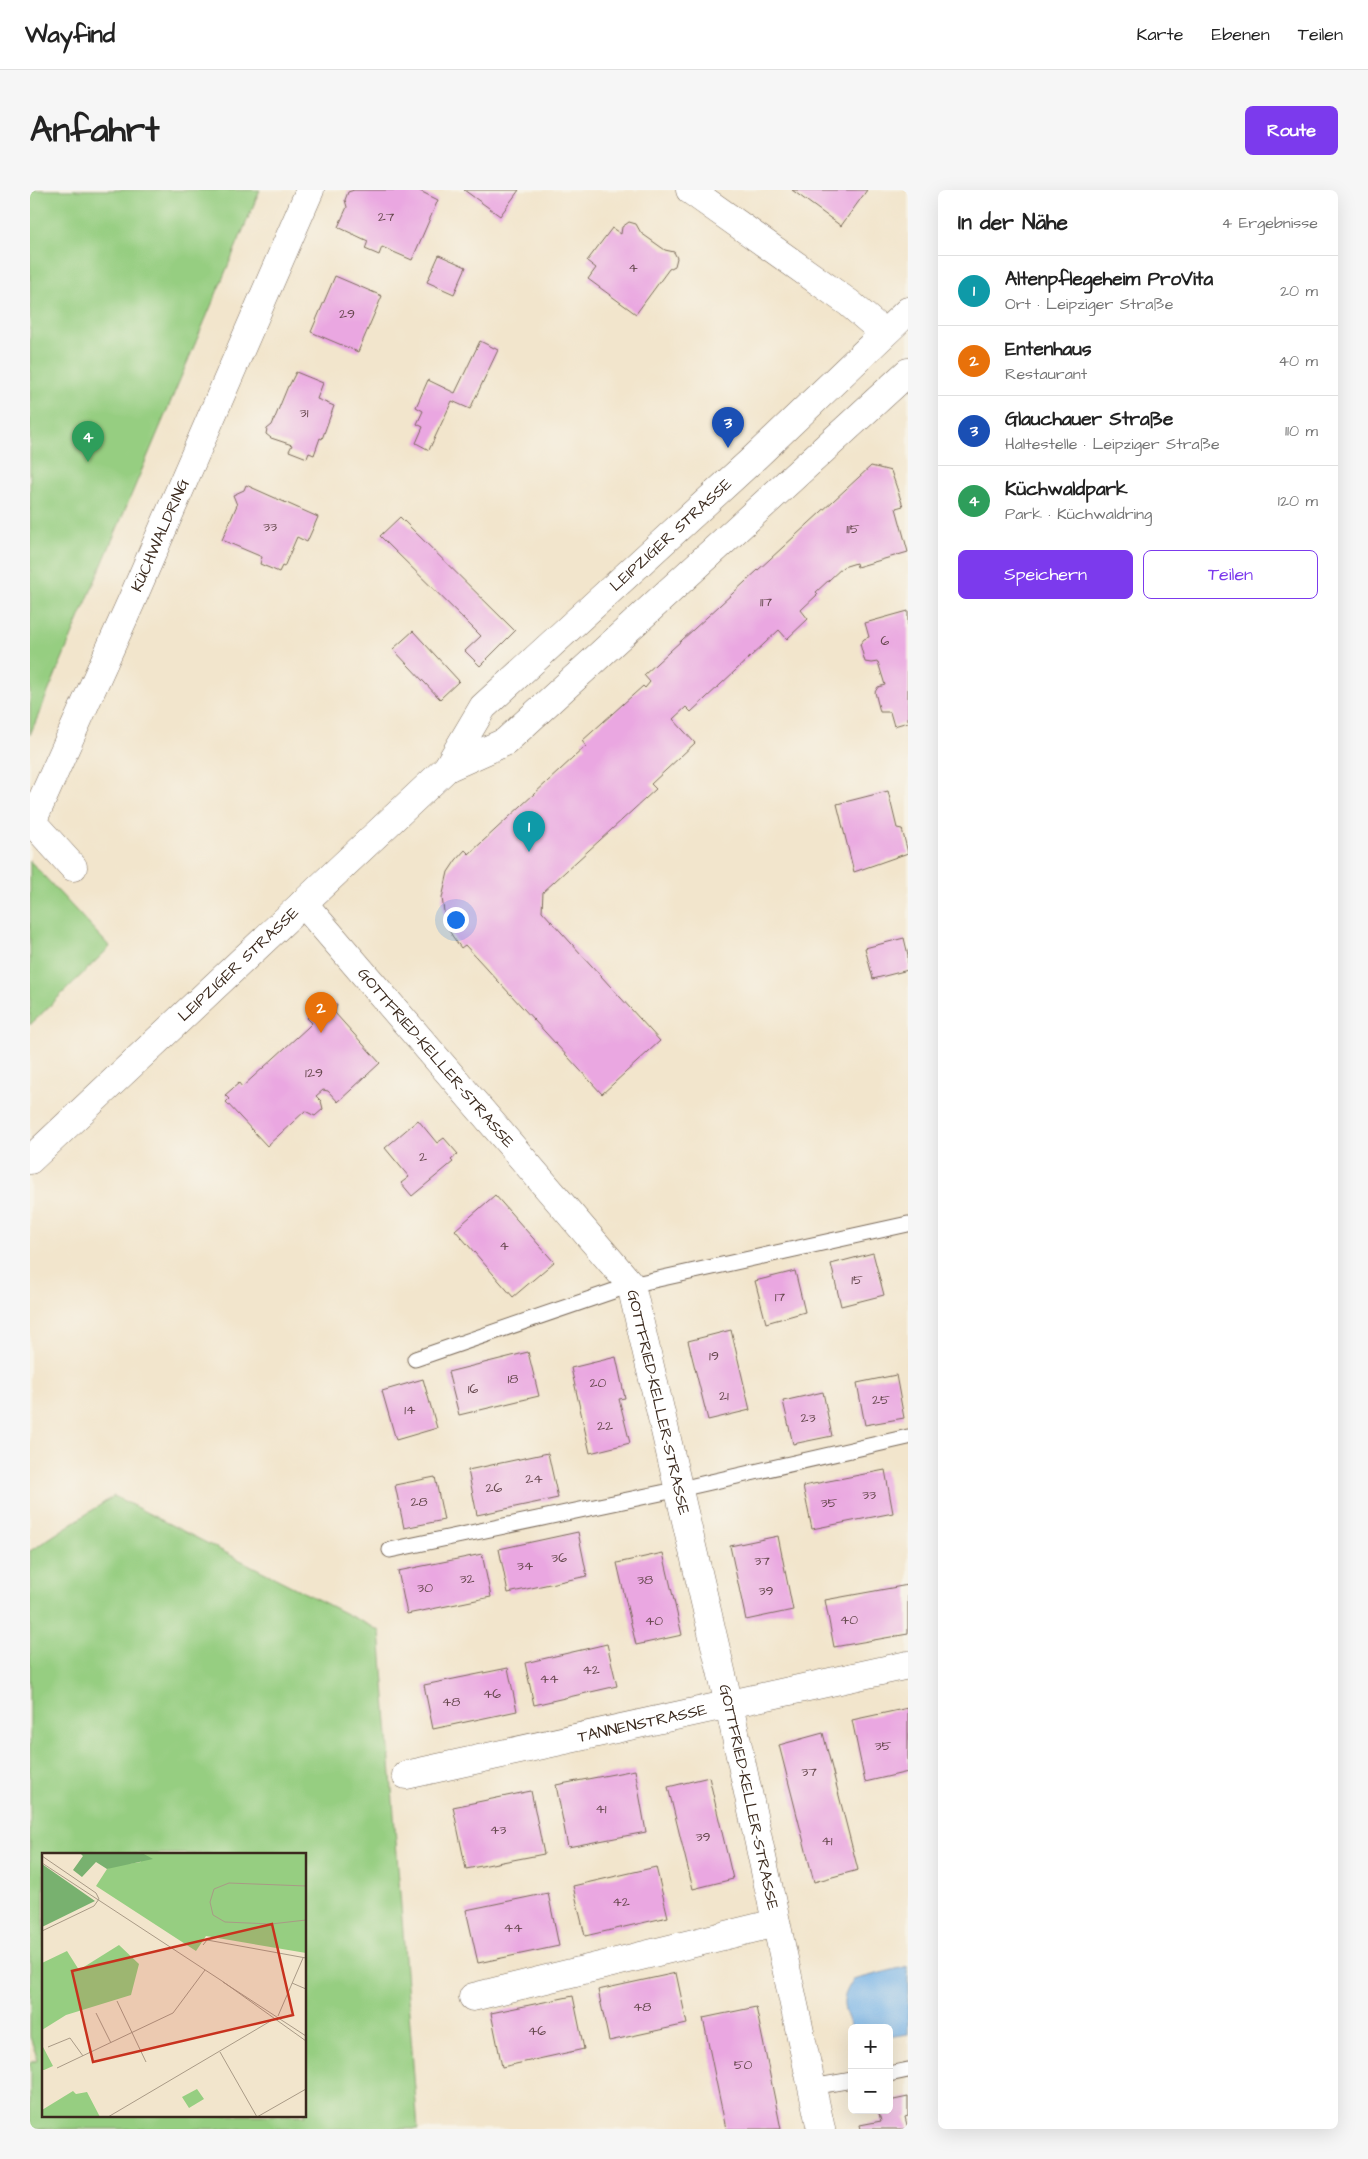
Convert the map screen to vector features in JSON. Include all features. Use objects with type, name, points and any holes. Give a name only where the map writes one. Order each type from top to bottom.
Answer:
[{"type":"street","name":"KÜCHWALDRING","points":[[73,867],[31,821],[131,602],[310,190]]},
{"type":"street","points":[[690,190],[849,303],[884,333]]},
{"type":"street","name":"LEIPZIGER STRASSE","points":[[30,1160],[447,768],[483,707],[750,462],[908,311]]},
{"type":"street","name":"LEIPZIGER STRASSE","points":[[447,768],[505,742],[906,378]]},
{"type":"street","name":"GOTTFRIED-KELLER-STRASSE","points":[[303,904],[631,1285],[680,1488],[821,2129]]},
{"type":"street","name":"TANNENSTRASSE","points":[[406,1775],[729,1706],[908,1665]]},
{"type":"street","name":"GOTTFRIED-KELLER-STRASSE","points":[[473,1997],[776,1923]]},
{"type":"lane","points":[[415,1359],[631,1285],[908,1224]]},
{"type":"lane","points":[[390,1550],[908,1437]]},
{"type":"lane","points":[[893,2073],[908,2070]]},
{"type":"lane","points":[[812,2088],[848,2081]]},
{"type":"green space","points":[[30,190],[260,190],[30,735]]},
{"type":"green space","points":[[30,861],[110,947],[30,1025]]},
{"type":"green space","points":[[114,1496],[380,1631],[418,2129],[30,2129],[30,2063],[38,2060],[30,2037],[30,1551]]},
{"type":"water","points":[[908,1966],[908,2034],[893,2036],[893,2024],[850,2024],[844,2008],[844,1998],[853,1980]]},
{"type":"building","points":[[354,190],[418,190],[438,200],[412,260],[382,247],[379,255],[365,249],[368,241],[338,227],[347,207],[345,200],[348,192]]},
{"type":"building","points":[[464,190],[519,190],[500,216]]},
{"type":"building","points":[[792,190],[867,190],[841,226]]},
{"type":"building","points":[[629,222],[636,224],[641,233],[665,250],[674,252],[677,258],[675,266],[669,269],[636,314],[588,279],[596,268],[587,261],[612,228],[621,234],[622,227]]},
{"type":"building","points":[[439,255],[466,267],[454,294],[427,282]]},
{"type":"building","points":[[335,276],[382,296],[358,352],[311,332]]},
{"type":"building","points":[[480,341],[498,350],[470,409],[452,401],[429,450],[416,443],[423,427],[417,424],[423,411],[416,407],[428,380],[455,393]]},
{"type":"building","points":[[296,372],[323,383],[317,399],[334,406],[314,455],[309,453],[307,458],[289,451],[292,445],[271,438],[266,434]]},
{"type":"building","points":[[871,466],[891,471],[903,506],[896,508],[908,552],[857,567],[856,563],[843,567],[816,592],[818,594],[801,610],[808,619],[787,639],[779,630],[691,712],[686,707],[673,719],[695,743],[651,784],[656,789],[543,892],[542,911],[660,1041],[602,1094],[465,945],[461,948],[453,937],[446,925],[442,898],[448,872],[465,850],[469,854],[586,746],[582,741],[643,686],[645,688],[650,682],[644,675]]},
{"type":"building","points":[[246,485],[318,517],[307,542],[297,537],[284,567],[282,566],[279,572],[260,564],[262,557],[222,540],[237,505],[233,495],[244,490]]},
{"type":"building","points":[[400,517],[515,631],[480,666],[465,651],[481,636],[380,536]]},
{"type":"building","points":[[908,611],[908,722],[894,726],[890,712],[880,712],[875,692],[878,687],[885,685],[878,662],[865,662],[860,644],[869,637],[865,623]]},
{"type":"building","points":[[413,631],[459,681],[440,699],[393,649]]},
{"type":"building","points":[[888,791],[897,828],[902,829],[908,853],[854,872],[837,804]]},
{"type":"building","points":[[904,938],[908,955],[908,970],[873,979],[865,948]]},
{"type":"building","points":[[322,1003],[337,1004],[335,1013],[380,1063],[338,1102],[328,1091],[323,1090],[316,1096],[321,1101],[323,1109],[315,1116],[305,1111],[267,1146],[226,1102],[229,1099],[225,1095],[239,1083],[242,1087],[307,1028],[312,1023],[307,1018]]},
{"type":"building","points":[[418,1120],[437,1143],[444,1138],[458,1154],[451,1160],[453,1162],[412,1196],[401,1183],[409,1177],[385,1148]]},
{"type":"building","points":[[495,1195],[554,1262],[513,1297],[455,1230]]},
{"type":"building","points":[[873,1253],[884,1295],[841,1306],[831,1264]]},
{"type":"building","points":[[795,1271],[805,1312],[766,1323],[755,1281]]},
{"type":"building","points":[[731,1330],[750,1410],[708,1420],[688,1341]]},
{"type":"building","points":[[528,1352],[539,1396],[459,1415],[448,1372]]},
{"type":"building","points":[[616,1357],[625,1398],[619,1399],[630,1443],[590,1453],[571,1368]]},
{"type":"building","points":[[896,1375],[904,1418],[865,1425],[857,1383]]},
{"type":"building","points":[[423,1379],[437,1428],[396,1440],[382,1391]]},
{"type":"building","points":[[823,1392],[832,1436],[793,1444],[783,1401]]},
{"type":"building","points":[[548,1453],[558,1498],[477,1515],[468,1470]]},
{"type":"building","points":[[885,1470],[893,1513],[812,1529],[803,1486]]},
{"type":"building","points":[[435,1477],[444,1520],[404,1528],[395,1485]]},
{"type":"building","points":[[578,1532],[587,1576],[508,1593],[499,1549]]},
{"type":"building","points":[[778,1536],[793,1610],[746,1620],[730,1546]]},
{"type":"building","points":[[663,1553],[682,1635],[636,1645],[617,1563]]},
{"type":"building","points":[[482,1554],[491,1597],[407,1614],[398,1571]]},
{"type":"building","points":[[908,1585],[908,1634],[834,1647],[825,1600]]},
{"type":"building","points":[[607,1644],[617,1686],[534,1705],[525,1663]]},
{"type":"building","points":[[508,1668],[517,1711],[433,1729],[424,1685]]},
{"type":"building","points":[[908,1708],[908,1772],[865,1782],[852,1720]]},
{"type":"building","points":[[823,1733],[858,1870],[814,1882],[779,1745]]},
{"type":"building","points":[[635,1770],[646,1832],[568,1847],[556,1785]]},
{"type":"building","points":[[709,1777],[733,1879],[693,1889],[668,1787]]},
{"type":"building","points":[[531,1791],[544,1854],[466,1869],[453,1807]]},
{"type":"building","points":[[656,1867],[668,1917],[585,1936],[573,1886]]},
{"type":"building","points":[[548,1893],[559,1946],[478,1963],[466,1910]]},
{"type":"building","points":[[676,1973],[687,2024],[609,2041],[598,1990]]},
{"type":"building","points":[[573,1996],[584,2049],[502,2067],[491,2013]]},
{"type":"building","points":[[756,2007],[781,2129],[726,2129],[703,2018]]},
{"type":"building","points":[[908,2097],[908,2116],[905,2117],[908,2129],[861,2129],[860,2125],[881,2121],[879,2114],[893,2114],[893,2100]]},
{"type":"place","name":"Glauchauer Straße","points":[[728,448]]},
{"type":"place","name":"Küchwaldpark","points":[[88,462]]},
{"type":"place","name":"Altenpflegeheim ProVita","points":[[529,852]]},
{"type":"place","name":"Entenhaus","points":[[321,1033]]}]
